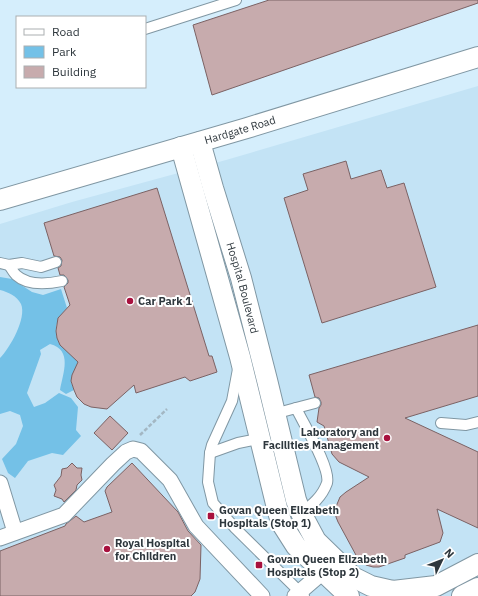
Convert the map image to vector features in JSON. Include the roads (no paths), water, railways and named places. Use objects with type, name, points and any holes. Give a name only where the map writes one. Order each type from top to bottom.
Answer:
[{"type":"street","name":"Hardgate Road","points":[[0,200],[247,128],[478,57]]},
{"type":"street","name":"Hospital Boulevard","points":[[200,142],[241,278],[266,373],[274,414],[296,500],[301,513],[316,541],[349,596]]},
{"type":"street","name":"Hospital Boulevard","points":[[181,147],[240,357],[278,512],[288,535],[296,546],[330,566],[371,586],[393,591],[436,586],[475,571]]},
{"type":"street","points":[[0,538],[64,515],[113,464],[126,452],[133,449],[142,451],[170,480],[196,526],[262,596]]},
{"type":"street","points":[[0,483],[15,532]]},
{"type":"street","points":[[299,595],[330,566]]},
{"type":"street","points":[[462,596],[478,588]]},
{"type":"lane","points":[[146,29],[236,0]]},
{"type":"lane","points":[[4,264],[22,263],[41,267],[56,262]]},
{"type":"lane","points":[[4,264],[17,276],[36,284],[50,284],[62,281]]},
{"type":"lane","name":"Hospital Boulevard","points":[[240,357],[232,401],[212,444],[210,453],[208,482],[213,503],[299,595]]},
{"type":"lane","points":[[274,414],[315,403]]},
{"type":"lane","points":[[296,408],[324,462],[327,474],[327,482],[317,501],[301,513]]},
{"type":"lane","points":[[441,423],[466,425],[478,422]]},
{"type":"lane","points":[[210,453],[238,443],[280,434]]},
{"type":"place","name":"Car Park 1","points":[[130,301]]},
{"type":"place","name":"Laboratory and Facilities Management","points":[[387,438]]},
{"type":"place","name":"Govan Queen Elizabeth Hospitals (Stop 1)","points":[[211,516]]},
{"type":"place","name":"Royal Hospital for Children","points":[[107,549]]},
{"type":"place","name":"Govan Queen Elizabeth Hospitals (Stop 2)","points":[[259,565]]}]
